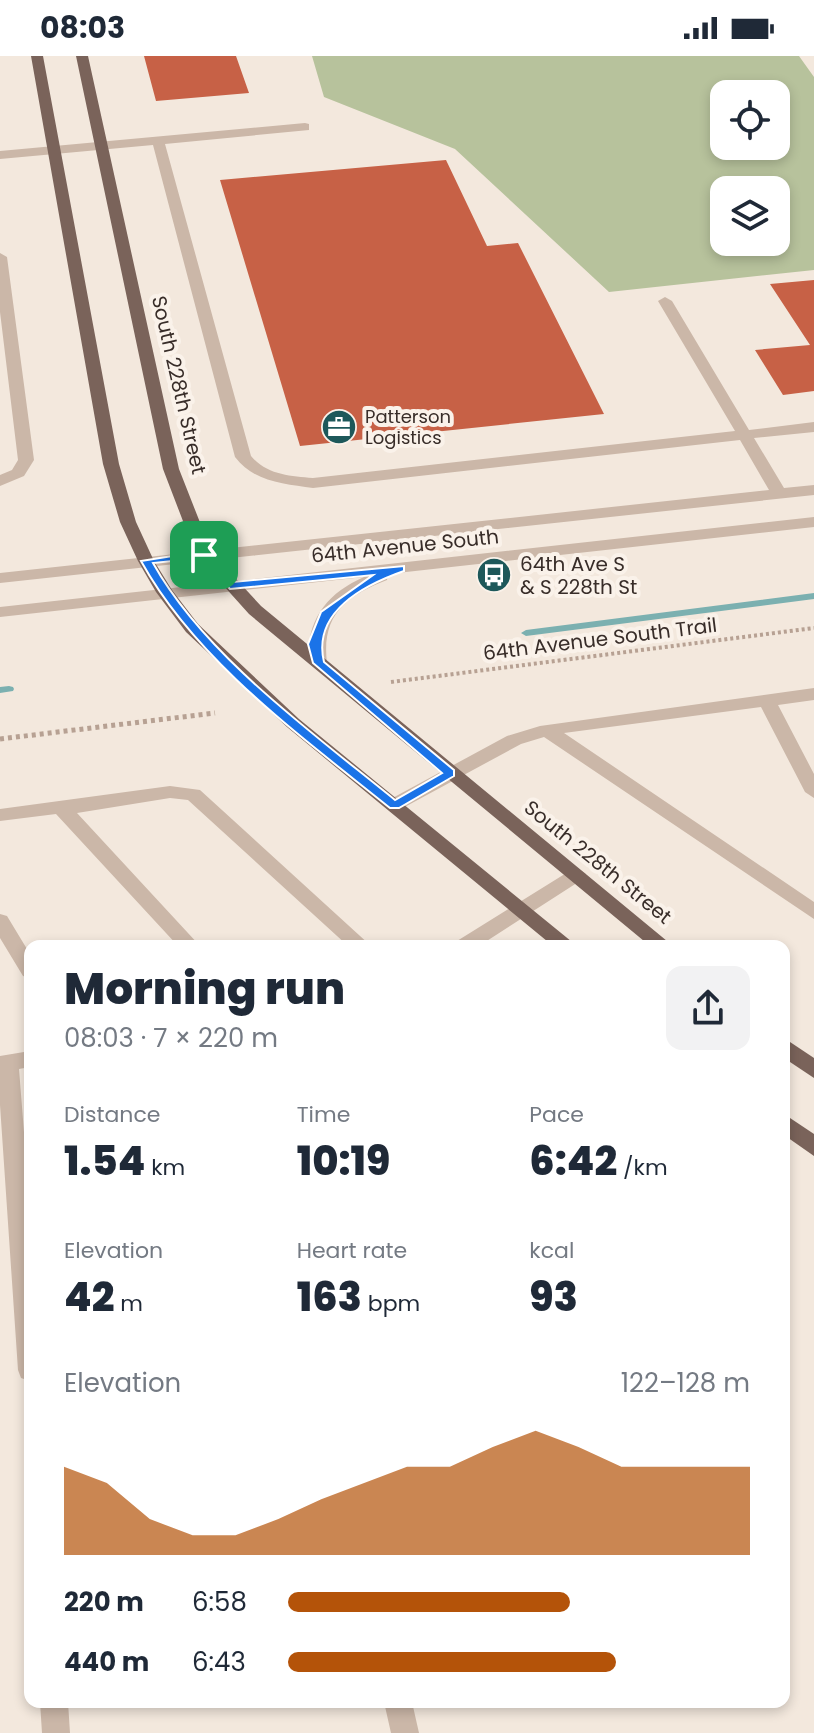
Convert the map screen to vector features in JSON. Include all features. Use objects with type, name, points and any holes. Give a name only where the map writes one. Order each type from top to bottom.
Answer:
[{"type":"main road","points":[[37,56],[111,464],[128,522],[164,592],[192,628],[293,723],[560,940]]},
{"type":"main road","name":"South 228th Street","points":[[82,56],[171,469],[204,555],[230,585],[318,663],[656,940]]},
{"type":"main road","points":[[790,1051],[814,1070]]},
{"type":"main road","points":[[790,1128],[814,1147]]},
{"type":"street","points":[[0,155],[305,127]]},
{"type":"street","points":[[158,140],[243,457],[249,467],[279,479],[313,483],[814,427]]},
{"type":"street","points":[[0,257],[26,460],[18,473],[0,481]]},
{"type":"street","points":[[665,301],[779,493]]},
{"type":"street","name":"64th Avenue South","points":[[0,578],[814,490]]},
{"type":"street","name":"64th Avenue South","points":[[0,612],[814,522]]},
{"type":"street","points":[[318,663],[314,644],[326,612],[371,579],[400,569]]},
{"type":"street","points":[[394,805],[514,740],[546,730],[814,694]]},
{"type":"street","points":[[767,701],[814,792]]},
{"type":"street","points":[[546,730],[814,912]]},
{"type":"street","points":[[0,815],[170,792],[193,794],[354,940]]},
{"type":"street","points":[[62,809],[184,940]]},
{"type":"street","points":[[474,940],[576,874]]},
{"type":"street","points":[[0,921],[24,961]]},
{"type":"street","points":[[24,1060],[8,1062],[24,1286]]},
{"type":"street","points":[[54,1708],[56,1733]]},
{"type":"street","points":[[399,1708],[405,1733]]},
{"type":"path","name":"64th Avenue South Trail","points":[[391,682],[814,628]]},
{"type":"path","points":[[0,739],[215,713]]},
{"type":"green space","points":[[312,56],[799,56],[814,77],[814,270],[609,292],[455,149],[324,97]]},
{"type":"building","points":[[144,56],[236,56],[249,93],[156,101]]},
{"type":"building","points":[[446,160],[487,246],[518,243],[604,414],[300,446],[220,180]]},
{"type":"building","points":[[814,280],[814,391],[783,395],[755,350],[810,345],[770,284]]},
{"type":"waterway","points":[[526,633],[814,596]]},
{"type":"waterway","points":[[0,690],[9,689]]},
{"type":"place","name":"Patterson Logistics","points":[[339,427]]},
{"type":"place","name":"64th Ave S & S 228th St","points":[[494,575]]},
{"type":"route","points":[[204,555],[230,585],[400,569],[371,579],[341,598],[326,612],[314,644],[318,663],[450,773],[394,805],[293,723],[192,628],[164,592],[146,561],[204,555]]}]
